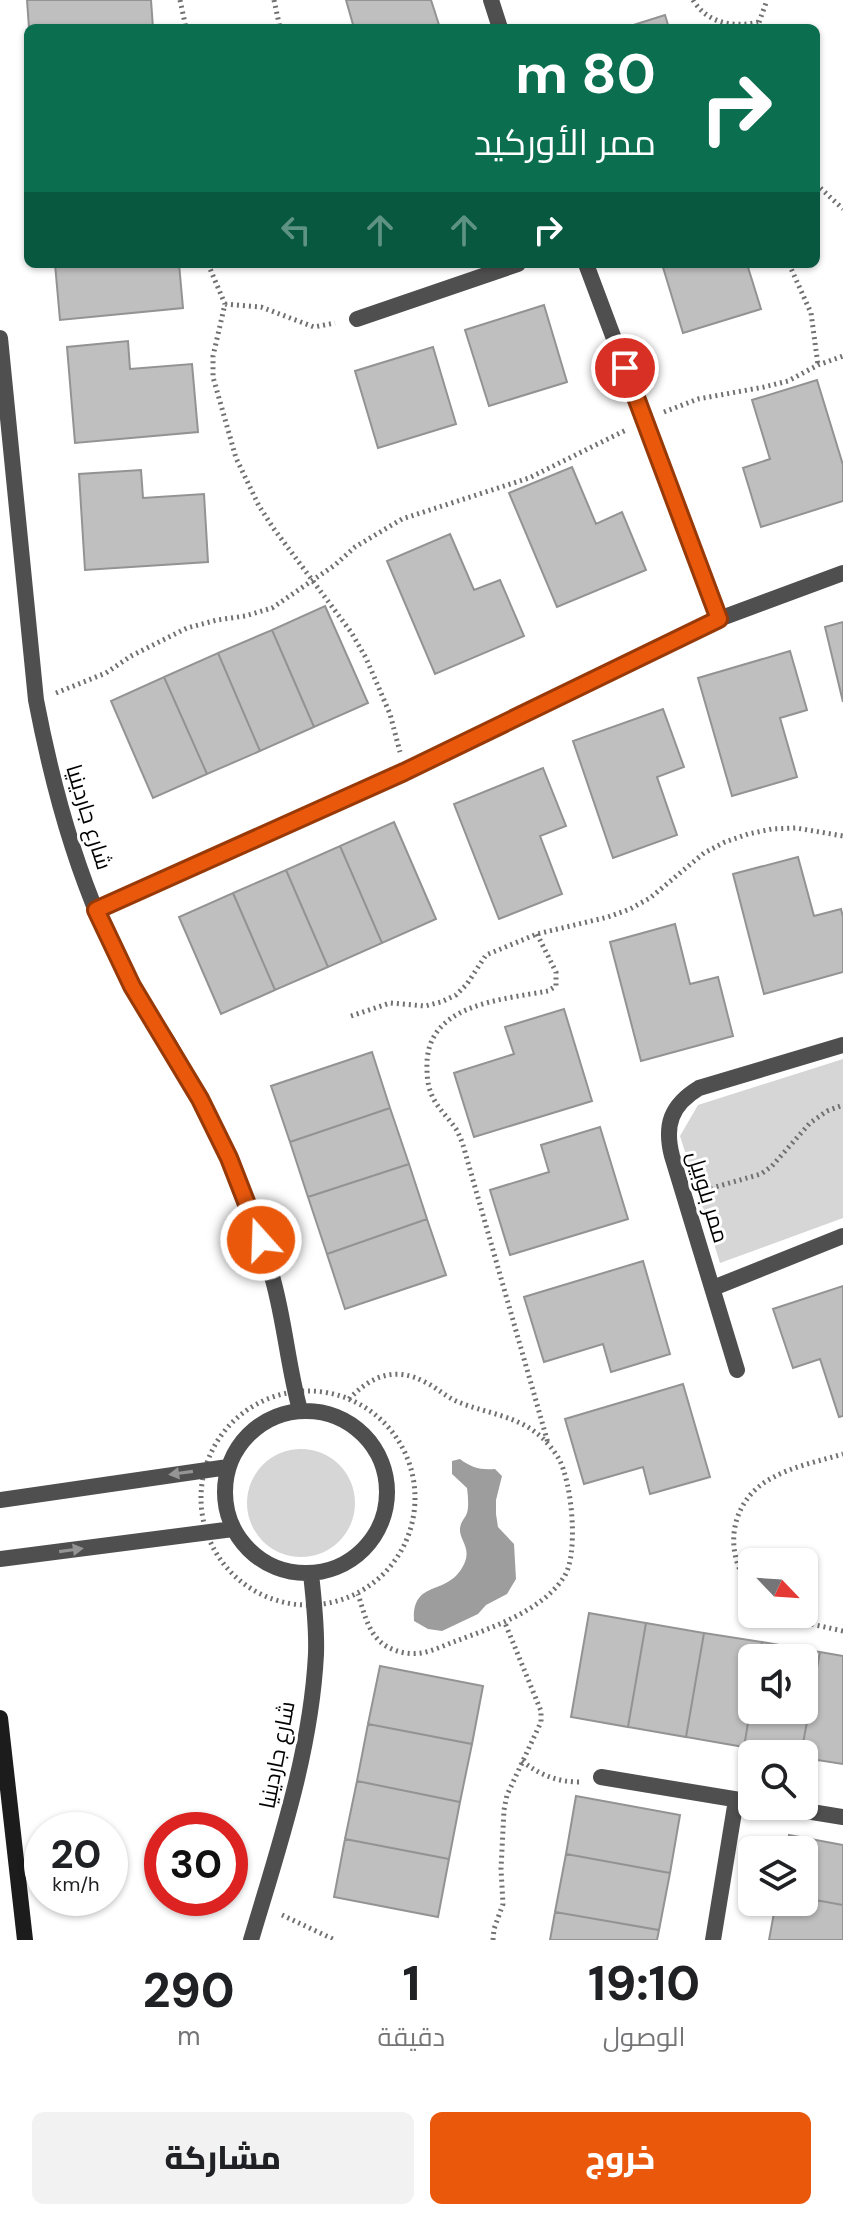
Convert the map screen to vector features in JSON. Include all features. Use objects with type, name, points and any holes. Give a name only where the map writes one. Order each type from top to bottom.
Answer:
[{"type":"main road","points":[[0,1718],[25,1940]]},
{"type":"street","points":[[491,0],[499,24]]},
{"type":"street","points":[[357,319],[506,268]]},
{"type":"street","points":[[587,268],[719,619]]},
{"type":"street","name":"شارع جاردينيا","points":[[0,338],[36,700],[60,807],[96,910],[132,986],[200,1099],[250,1207],[274,1281],[300,1410]]},
{"type":"street","points":[[96,910],[404,772],[719,619],[843,573]]},
{"type":"street","name":"ممر بلوبيل","points":[[737,1370],[669,1143],[668,1129],[678,1105],[699,1088],[843,1045]]},
{"type":"street","points":[[713,1288],[843,1236]]},
{"type":"street","points":[[300,1410],[328,1413],[354,1426],[374,1446],[385,1472],[387,1501],[379,1528],[363,1551],[339,1567],[311,1574],[280,1570],[252,1554],[233,1529],[224,1498],[228,1467],[244,1438],[270,1419],[300,1410]]},
{"type":"street","points":[[0,1500],[228,1467]]},
{"type":"street","points":[[0,1559],[233,1529]]},
{"type":"street","name":"شارع جاردينيا","points":[[251,1940],[283,1837],[304,1743],[316,1654],[311,1574]]},
{"type":"street","points":[[601,1777],[738,1800]]},
{"type":"street","points":[[818,1813],[843,1817]]},
{"type":"street","points":[[713,1940],[740,1820]]},
{"type":"path","points":[[180,0],[185,24]]},
{"type":"path","points":[[274,0],[279,24]]},
{"type":"path","points":[[693,0],[702,11],[729,24]]},
{"type":"path","points":[[757,24],[767,0]]},
{"type":"path","points":[[820,188],[843,209]]},
{"type":"path","points":[[820,194],[824,192]]},
{"type":"path","points":[[210,268],[225,304],[213,356],[213,377],[232,445],[259,506],[351,632],[380,685],[404,772]]},
{"type":"path","points":[[791,268],[811,313],[818,365]]},
{"type":"path","points":[[225,304],[261,307],[314,327],[357,319]]},
{"type":"path","points":[[36,700],[106,673],[131,656],[187,628],[272,608],[335,565],[355,547],[402,519],[529,478],[644,420],[698,399],[788,381],[843,356]]},
{"type":"path","points":[[351,1016],[390,1003],[425,1006],[441,1002],[456,995],[467,984],[486,955],[537,934],[630,909],[650,898],[704,853],[725,842],[772,829],[796,828],[843,836]]},
{"type":"path","points":[[537,934],[556,972],[556,986],[548,991],[463,1010],[444,1023],[430,1040],[426,1056],[431,1094],[456,1129],[465,1152],[549,1445]]},
{"type":"path","points":[[685,1195],[761,1174],[810,1123],[843,1105]]},
{"type":"path","points":[[349,1399],[364,1383],[384,1375],[405,1374],[425,1382],[447,1397],[536,1432],[559,1460],[565,1476],[569,1494],[572,1558],[556,1588],[505,1623],[422,1653],[399,1652],[379,1640],[371,1631],[358,1594]]},
{"type":"path","points":[[295,1391],[323,1391],[349,1399],[373,1412],[392,1431],[406,1454],[414,1479],[415,1507],[409,1533],[397,1558],[380,1578],[358,1594],[315,1606],[286,1605],[259,1595],[236,1579],[217,1557],[205,1532],[200,1501],[204,1470],[217,1441],[237,1416],[264,1399],[295,1391]]},
{"type":"path","points":[[738,1566],[732,1541],[738,1512],[746,1499],[770,1479],[843,1454]]},
{"type":"path","points":[[493,1940],[503,1904],[504,1810],[513,1780],[541,1722],[541,1711],[505,1623]]},
{"type":"path","points":[[818,1626],[843,1631]]},
{"type":"path","points":[[522,1761],[535,1772],[567,1782],[584,1782],[601,1777]]},
{"type":"path","points":[[262,1903],[290,1920],[335,1940]]},
{"type":"shaded area","points":[[843,1059],[843,1218],[720,1263],[680,1136],[698,1105]]},
{"type":"shaded area","points":[[301,1449],[322,1453],[339,1465],[351,1482],[355,1503],[351,1524],[339,1541],[322,1553],[301,1557],[280,1553],[263,1541],[251,1524],[247,1503],[251,1482],[263,1465],[280,1453]]},
{"type":"shaded area","points":[[460,1459],[476,1468],[495,1469],[502,1476],[496,1514],[498,1527],[514,1544],[516,1579],[507,1594],[486,1605],[478,1614],[442,1631],[428,1629],[414,1621],[418,1600],[423,1594],[453,1578],[465,1563],[466,1550],[460,1530],[468,1510],[467,1488],[452,1474],[452,1461]]},
{"type":"building","points":[[27,0],[151,0],[153,24],[29,24]]},
{"type":"building","points":[[346,0],[431,0],[439,24],[353,24]]},
{"type":"building","points":[[665,15],[668,24],[637,24]]},
{"type":"building","points":[[55,268],[179,268],[183,308],[60,320]]},
{"type":"building","points":[[663,268],[748,268],[761,309],[683,333]]},
{"type":"building","points":[[544,305],[567,382],[489,406],[465,330]]},
{"type":"building","points":[[128,341],[130,369],[192,364],[198,432],[75,443],[67,347]]},
{"type":"building","points":[[433,347],[456,424],[378,448],[355,371]]},
{"type":"building","points":[[817,380],[843,465],[843,501],[761,527],[743,468],[770,459],[752,400]]},
{"type":"building","points":[[572,467],[596,524],[622,512],[646,570],[557,607],[509,493]]},
{"type":"building","points":[[141,470],[143,498],[204,494],[208,562],[85,570],[79,474]]},
{"type":"building","points":[[450,534],[474,590],[500,580],[524,636],[435,674],[387,561]]},
{"type":"building","points":[[325,606],[368,703],[314,727],[272,630]]},
{"type":"building","points":[[843,622],[843,702],[825,627]]},
{"type":"building","points":[[272,630],[314,727],[260,751],[218,653]]},
{"type":"building","points":[[790,651],[807,710],[780,718],[797,777],[732,796],[698,678]]},
{"type":"building","points":[[218,653],[260,751],[207,774],[164,677]]},
{"type":"building","points":[[164,677],[207,774],[153,798],[111,701]]},
{"type":"building","points":[[663,709],[684,767],[657,777],[677,835],[613,858],[573,741]]},
{"type":"building","points":[[543,768],[566,826],[540,836],[562,894],[499,919],[454,804]]},
{"type":"building","points":[[394,822],[436,919],[382,943],[340,846]]},
{"type":"building","points":[[340,846],[382,943],[328,967],[286,870]]},
{"type":"building","points":[[798,857],[814,916],[841,909],[843,972],[764,994],[733,874]]},
{"type":"building","points":[[286,870],[328,967],[275,990],[233,893]]},
{"type":"building","points":[[233,893],[275,990],[221,1014],[179,917]]},
{"type":"building","points":[[675,924],[690,984],[718,977],[733,1036],[641,1061],[610,942]]},
{"type":"building","points":[[564,1009],[592,1101],[474,1137],[454,1073],[514,1054],[505,1027]]},
{"type":"building","points":[[372,1052],[390,1108],[290,1142],[271,1086]]},
{"type":"building","points":[[390,1108],[409,1164],[308,1197],[290,1142]]},
{"type":"building","points":[[600,1127],[628,1219],[510,1255],[490,1190],[549,1172],[541,1145]]},
{"type":"building","points":[[409,1164],[427,1219],[327,1254],[308,1197]]},
{"type":"building","points":[[427,1219],[446,1275],[345,1309],[327,1254]]},
{"type":"building","points":[[643,1261],[670,1354],[611,1372],[603,1344],[544,1362],[524,1297]]},
{"type":"building","points":[[843,1286],[843,1416],[839,1417],[820,1359],[793,1368],[773,1309]]},
{"type":"building","points":[[683,1384],[710,1477],[650,1494],[643,1467],[584,1484],[565,1419]]},
{"type":"building","points":[[589,1613],[646,1623],[628,1727],[571,1717]]},
{"type":"building","points":[[646,1623],[704,1633],[686,1737],[628,1727]]},
{"type":"building","points":[[704,1633],[762,1642],[738,1644],[738,1724],[748,1724],[745,1740],[738,1740],[738,1746],[686,1737]]},
{"type":"building","points":[[820,1652],[843,1656],[843,1764],[818,1760],[818,1740],[804,1740],[807,1724],[818,1724]]},
{"type":"building","points":[[380,1666],[483,1686],[472,1744],[368,1724]]},
{"type":"building","points":[[368,1724],[472,1744],[460,1802],[357,1781]]},
{"type":"building","points":[[748,1724],[807,1724],[804,1740],[745,1740]]},
{"type":"building","points":[[357,1781],[460,1802],[449,1859],[345,1839]]},
{"type":"building","points":[[576,1796],[680,1815],[670,1873],[566,1854]]},
{"type":"building","points":[[345,1839],[449,1859],[438,1917],[334,1897]]},
{"type":"building","points":[[818,1840],[843,1845],[843,1905],[818,1901]]},
{"type":"building","points":[[566,1854],[670,1873],[659,1930],[555,1912]]},
{"type":"building","points":[[818,1901],[843,1905],[843,1940],[769,1940],[773,1916],[818,1916]]},
{"type":"building","points":[[555,1912],[659,1930],[657,1940],[550,1940]]},
{"type":"route","points":[[261,1240],[229,1158],[200,1099],[132,986],[96,910],[404,772],[719,619],[625,368]]}]
